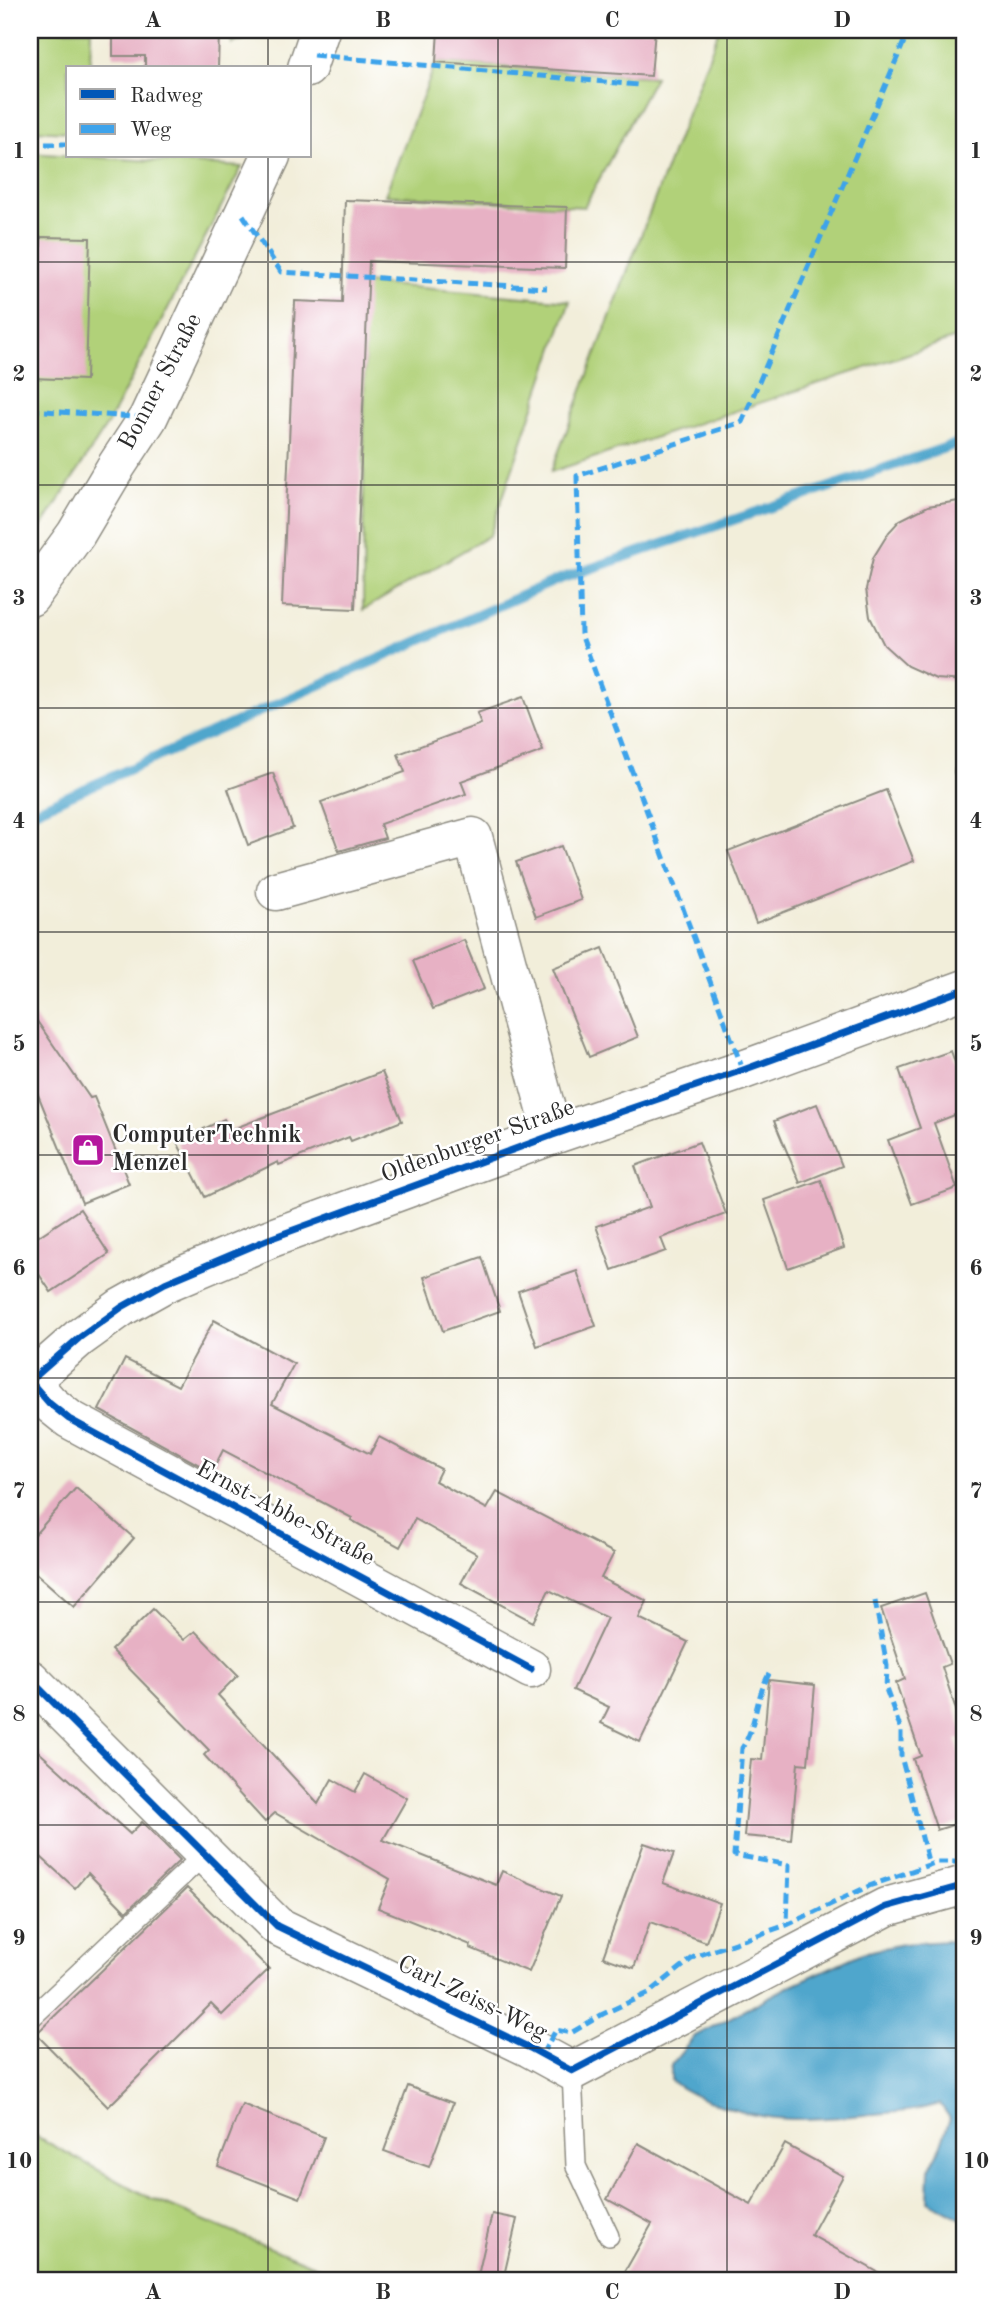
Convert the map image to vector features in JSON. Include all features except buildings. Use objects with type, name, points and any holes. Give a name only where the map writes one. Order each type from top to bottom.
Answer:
[{"type":"street","points":[[308,66],[320,30]]},
{"type":"street","name":"Bonner Straße","points":[[30,597],[76,534],[148,418],[270,158]]},
{"type":"street","name":"Oldenburger Straße","points":[[276,891],[473,837],[553,1135]]},
{"type":"street","name":"Oldenburger Straße","points":[[30,1381],[79,1338],[122,1307],[165,1283],[269,1239],[965,989]]},
{"type":"street","name":"Ernst-Abbe-Straße","points":[[30,1381],[49,1403],[69,1419],[531,1669]]},
{"type":"street","name":"Carl-Zeiss-Weg","points":[[30,1679],[277,1926],[530,2048],[572,2071]]},
{"type":"street","points":[[572,2071],[886,1908],[965,1885]]},
{"type":"lane","points":[[30,2018],[205,1854]]},
{"type":"lane","points":[[572,2071],[576,2166],[608,2236]]},
{"type":"green space","points":[[38,30],[91,30],[90,66],[66,66],[66,132],[34,130]]},
{"type":"green space","points":[[230,30],[251,30],[251,36],[232,44]]},
{"type":"green space","points":[[719,30],[965,30],[965,335],[551,472]]},
{"type":"green space","points":[[436,62],[655,77],[584,207],[385,195]]},
{"type":"green space","points":[[30,153],[66,155],[66,158],[242,167],[107,425],[30,545]]},
{"type":"green space","points":[[365,283],[570,301],[490,535],[363,610]]},
{"type":"green space","points":[[30,2133],[150,2198],[348,2280],[30,2280]]},
{"type":"water","points":[[947,1941],[965,1944],[965,2221],[928,2201],[929,2169],[938,2153],[950,2118],[940,2104],[908,2111],[853,2116],[775,2118],[714,2103],[671,2081],[671,2065],[695,2036],[788,1987],[862,1953],[902,1944]]},
{"type":"waterway","points":[[30,813],[557,580],[965,441]]},
{"type":"marked path","points":[[743,1070],[581,634],[577,476],[742,422],[909,30]]},
{"type":"marked path","points":[[313,55],[638,85]]},
{"type":"marked path","points":[[30,144],[66,144]]},
{"type":"marked path","points":[[243,215],[281,272],[547,288]]},
{"type":"marked path","points":[[30,410],[148,418]]},
{"type":"marked path","points":[[875,1601],[887,1666],[886,1689],[901,1730],[901,1756],[929,1865]]},
{"type":"marked path","points":[[769,1674],[742,1748],[734,1855],[789,1865],[787,1925]]},
{"type":"marked path","points":[[542,2054],[556,2030],[571,2033],[603,2014],[649,1993],[694,1957],[787,1925],[869,1886],[937,1862],[965,1862]]},
{"type":"cycle path","points":[[30,1381],[79,1338],[122,1307],[165,1283],[269,1239],[965,989]]},
{"type":"cycle path","points":[[30,1381],[49,1403],[69,1419],[531,1669]]},
{"type":"cycle path","points":[[30,1679],[277,1926],[530,2048],[572,2071],[886,1907],[965,1885]]},
{"type":"place","name":"ComputerTechnik Menzel","points":[[88,1150]]}]
